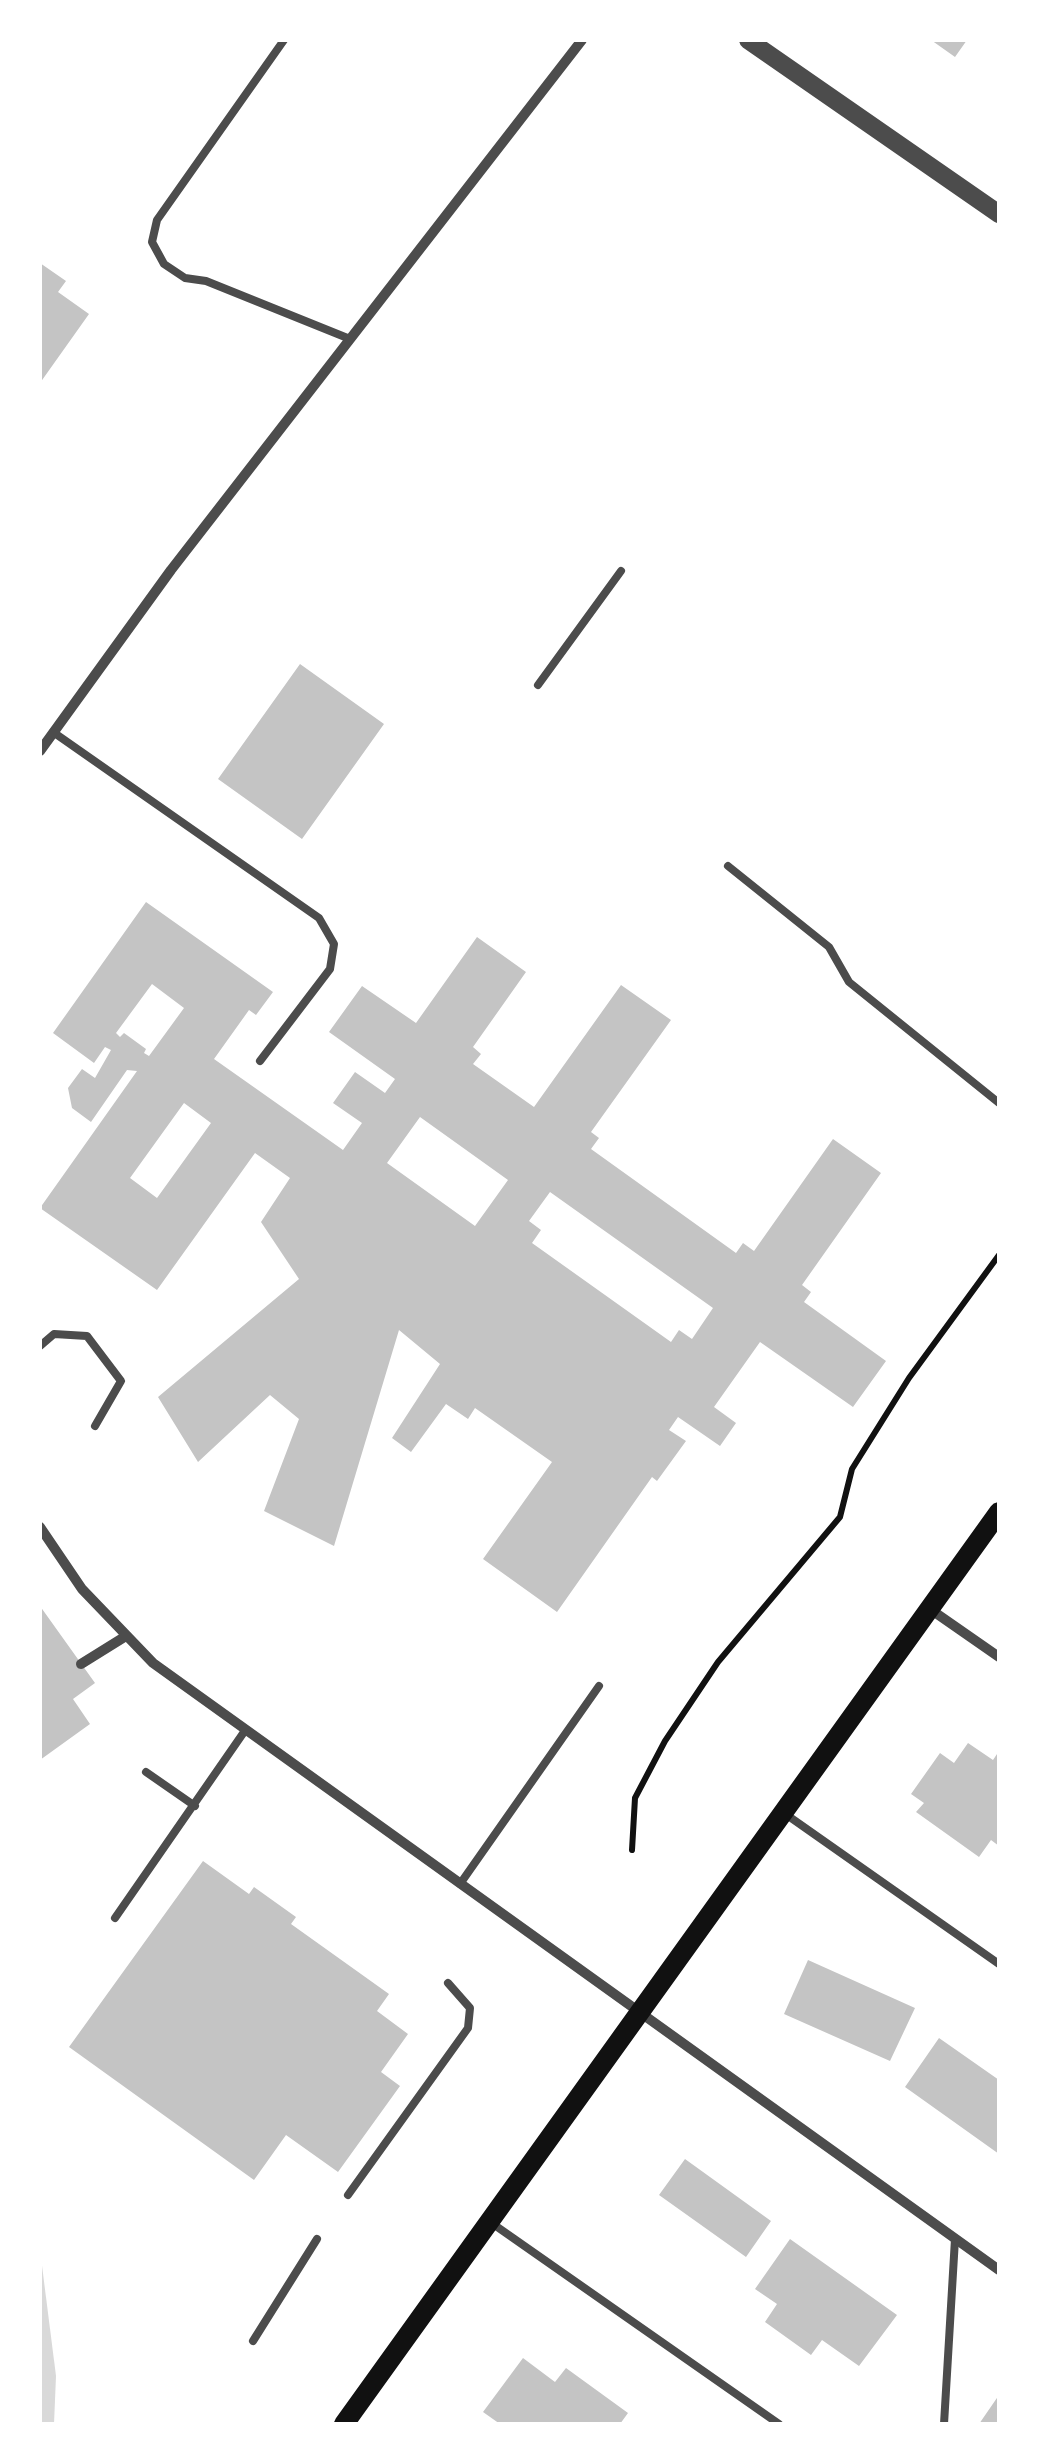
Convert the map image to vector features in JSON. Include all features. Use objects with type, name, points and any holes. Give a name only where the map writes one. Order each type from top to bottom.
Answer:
[{"type":"main road","points":[[344,2424],[999,1512]]},
{"type":"street","points":[[40,750],[170,570],[582,40]]},
{"type":"street","points":[[748,40],[999,214]]},
{"type":"street","points":[[40,1527],[82,1589],[126,1636],[187,1689],[999,2270]]},
{"type":"street","points":[[930,1608],[999,1657]]},
{"type":"street","points":[[81,1664],[126,1636]]},
{"type":"lane","points":[[284,40],[157,220],[152,242],[164,264],[185,278],[206,280],[350,339]]},
{"type":"lane","points":[[538,685],[620,571]]},
{"type":"lane","points":[[53,732],[318,918],[334,944],[330,969],[260,1062]]},
{"type":"lane","points":[[728,866],[829,947],[849,982],[999,1103]]},
{"type":"lane","points":[[40,1346],[54,1334],[87,1336],[121,1382],[95,1426]]},
{"type":"lane","points":[[460,1884],[599,1686]]},
{"type":"lane","points":[[116,1918],[244,1732]]},
{"type":"lane","points":[[146,1772],[194,1806]]},
{"type":"lane","points":[[784,1813],[999,1964]]},
{"type":"lane","points":[[348,2194],[468,2028],[470,2008],[460,1992],[448,1983]]},
{"type":"lane","points":[[489,2221],[779,2424]]},
{"type":"lane","points":[[252,2341],[317,2239]]},
{"type":"lane","points":[[944,2424],[954,2239]]},
{"type":"path","points":[[632,1850],[635,1798],[665,1742],[718,1662],[840,1517],[852,1469],[909,1378],[999,1255]]},
{"type":"shaded area","points":[[40,2250],[56,2376],[54,2424],[40,2424]]},
{"type":"building","points":[[931,40],[967,40],[955,57]]},
{"type":"building","points":[[40,263],[66,281],[58,292],[89,314],[40,383]]},
{"type":"building","points":[[300,664],[384,724],[302,839],[218,779]]},
{"type":"building","points":[[146,902],[273,992],[256,1015],[249,1010],[214,1059],[343,1150],[362,1123],[333,1103],[355,1072],[385,1093],[395,1079],[329,1032],[362,986],[416,1023],[477,937],[526,972],[473,1047],[481,1054],[473,1064],[534,1107],[621,985],[671,1020],[591,1132],[599,1138],[591,1149],[736,1253],[743,1243],[754,1251],[833,1139],[881,1173],[802,1285],[811,1292],[804,1302],[886,1361],[853,1407],[760,1342],[714,1407],[736,1423],[720,1446],[678,1417],[669,1430],[686,1441],[657,1481],[652,1477],[557,1612],[483,1559],[552,1462],[475,1408],[468,1419],[446,1404],[411,1452],[392,1438],[440,1364],[399,1330],[334,1546],[264,1511],[299,1419],[270,1395],[198,1462],[158,1397],[299,1279],[261,1222],[290,1178],[255,1153],[157,1290],[40,1208],[137,1071],[127,1070],[91,1122],[72,1108],[68,1088],[82,1069],[95,1078],[111,1050],[105,1047],[94,1063],[53,1033]],"holes":[[[152,984],[184,1008],[149,1056],[144,1053],[146,1049],[124,1033],[120,1037],[116,1033]],[[184,1103],[211,1123],[157,1198],[130,1178]],[[420,1117],[508,1180],[475,1226],[387,1163]],[[550,1192],[713,1308],[692,1339],[679,1330],[671,1342],[532,1243],[541,1230],[529,1221]]]},
{"type":"building","points":[[40,1606],[95,1683],[73,1699],[90,1724],[40,1760]]},
{"type":"building","points":[[968,1743],[993,1760],[999,1751],[999,1846],[991,1840],[979,1857],[916,1812],[924,1803],[911,1794],[940,1753],[954,1763]]},
{"type":"building","points":[[203,1861],[249,1894],[254,1887],[296,1917],[291,1924],[389,1994],[377,2011],[408,2034],[381,2072],[400,2086],[338,2172],[286,2135],[254,2180],[69,2047]]},
{"type":"building","points":[[808,1960],[915,2008],[890,2061],[784,2014]]},
{"type":"building","points":[[939,2038],[999,2080],[999,2154],[905,2087]]},
{"type":"building","points":[[685,2159],[771,2221],[746,2257],[659,2195]]},
{"type":"building","points":[[790,2239],[897,2315],[859,2366],[822,2340],[811,2355],[765,2322],[777,2304],[755,2289]]},
{"type":"building","points":[[523,2358],[555,2382],[566,2368],[628,2413],[620,2424],[500,2424],[483,2412]]},
{"type":"building","points":[[999,2395],[999,2424],[979,2424]]}]
